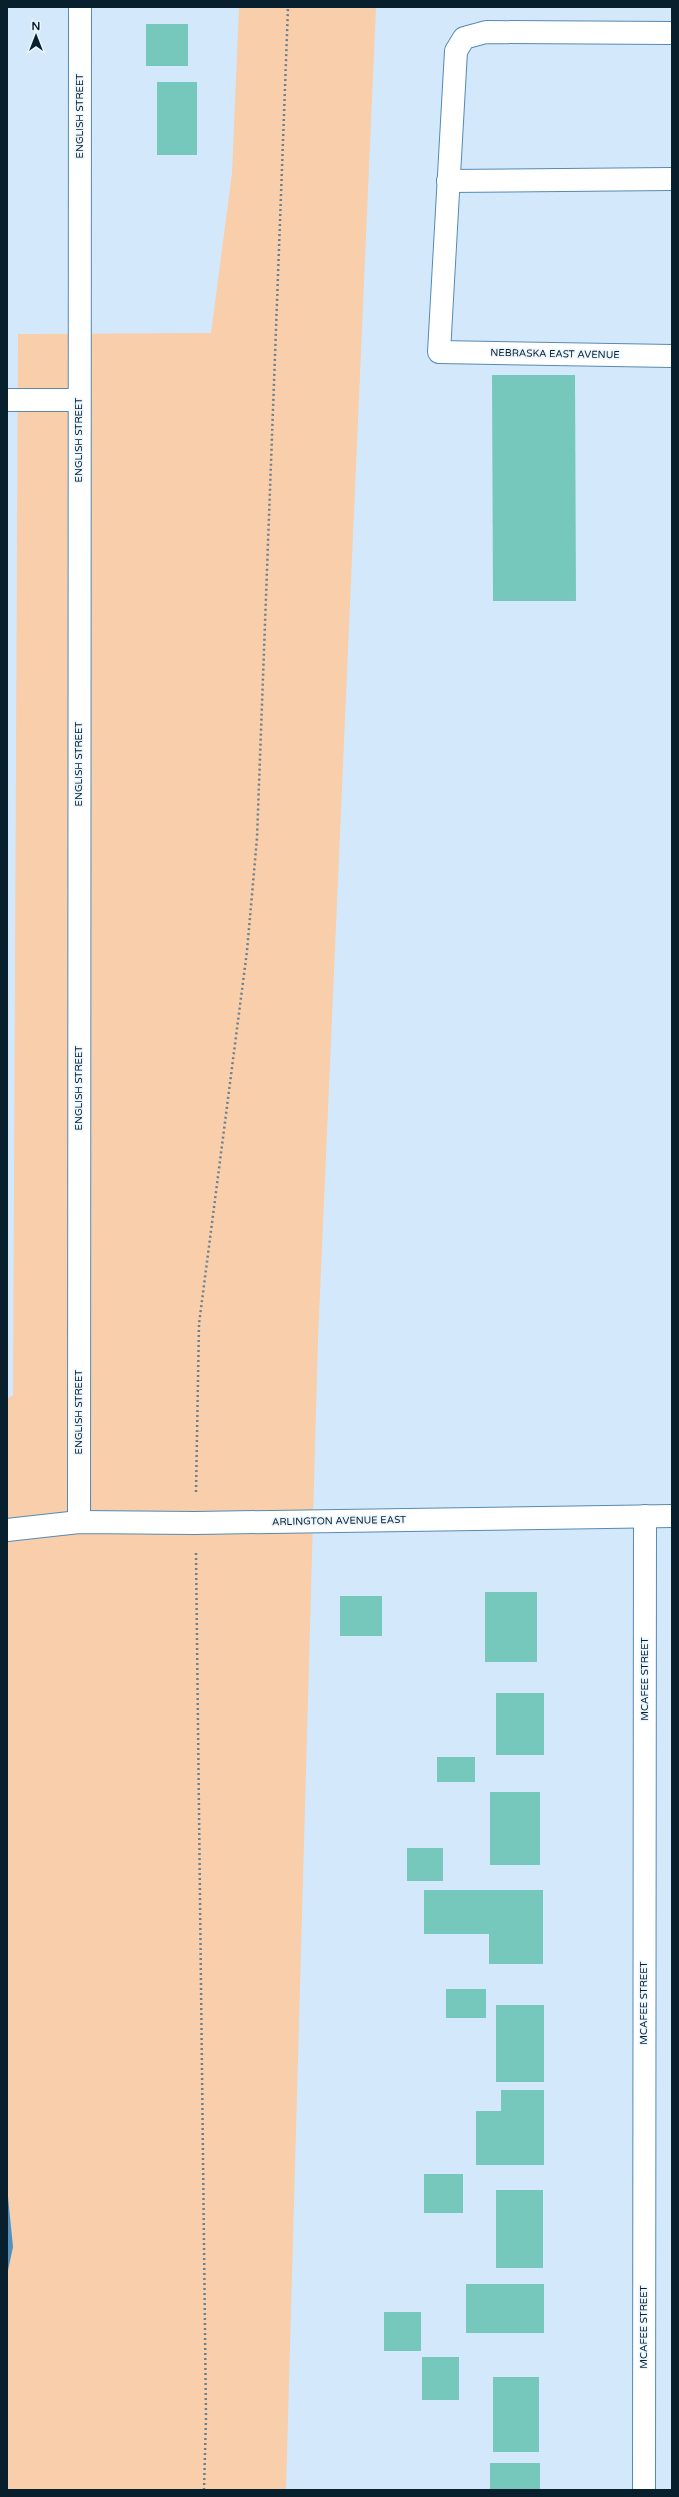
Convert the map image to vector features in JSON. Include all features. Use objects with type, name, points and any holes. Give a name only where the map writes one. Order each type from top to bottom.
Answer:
[{"type":"street","name":"ENGLISH STREET","points":[[79,1522],[80,7]]},
{"type":"street","points":[[672,33],[486,32],[464,38],[456,50],[448,181],[672,179]]},
{"type":"street","name":"NEBRASKA EAST AVENUE","points":[[448,181],[438,352],[672,356]]},
{"type":"street","points":[[7,400],[79,400]]},
{"type":"street","name":"MCAFEE STREET","points":[[644,2490],[645,1516]]},
{"type":"street","name":"ARLINGTON AVENUE EAST","points":[[7,1530],[79,1522],[195,1523],[672,1516]]},
{"type":"path","points":[[204,2490],[206,2417],[195,1523],[199,1324],[247,950],[257,838],[288,7]]},
{"type":"shaded area","points":[[239,7],[376,7],[318,1339],[286,2490],[7,2490],[7,1399],[13,1395],[18,334],[211,333],[232,173]]},
{"type":"water","points":[[7,2187],[13,2247],[7,2275]]},
{"type":"building","points":[[146,24],[188,24],[188,66],[146,66]]},
{"type":"building","points":[[157,82],[197,82],[197,155],[157,155]]},
{"type":"building","points":[[492,375],[575,375],[576,601],[493,601]]},
{"type":"building","points":[[485,1592],[537,1592],[537,1662],[485,1662]]},
{"type":"building","points":[[340,1596],[382,1596],[382,1636],[340,1636]]},
{"type":"building","points":[[496,1693],[544,1693],[544,1755],[496,1755]]},
{"type":"building","points":[[437,1757],[475,1757],[475,1782],[437,1782]]},
{"type":"building","points":[[490,1792],[540,1792],[540,1865],[490,1865]]},
{"type":"building","points":[[407,1848],[443,1848],[443,1881],[407,1881]]},
{"type":"building","points":[[424,1890],[543,1890],[543,1964],[489,1964],[489,1934],[424,1934]]},
{"type":"building","points":[[446,1989],[486,1989],[486,2018],[446,2018]]},
{"type":"building","points":[[496,2005],[544,2005],[544,2082],[496,2082]]},
{"type":"building","points":[[501,2090],[544,2090],[544,2165],[476,2165],[476,2111],[501,2111]]},
{"type":"building","points":[[424,2174],[463,2174],[463,2213],[424,2213]]},
{"type":"building","points":[[496,2190],[543,2190],[543,2268],[496,2268]]},
{"type":"building","points":[[466,2284],[544,2284],[544,2333],[466,2333]]},
{"type":"building","points":[[384,2312],[421,2312],[421,2351],[384,2351]]},
{"type":"building","points":[[422,2357],[459,2357],[459,2400],[422,2400]]},
{"type":"building","points":[[493,2377],[539,2377],[539,2452],[493,2452]]},
{"type":"building","points":[[490,2463],[540,2463],[540,2490],[490,2490]]}]
